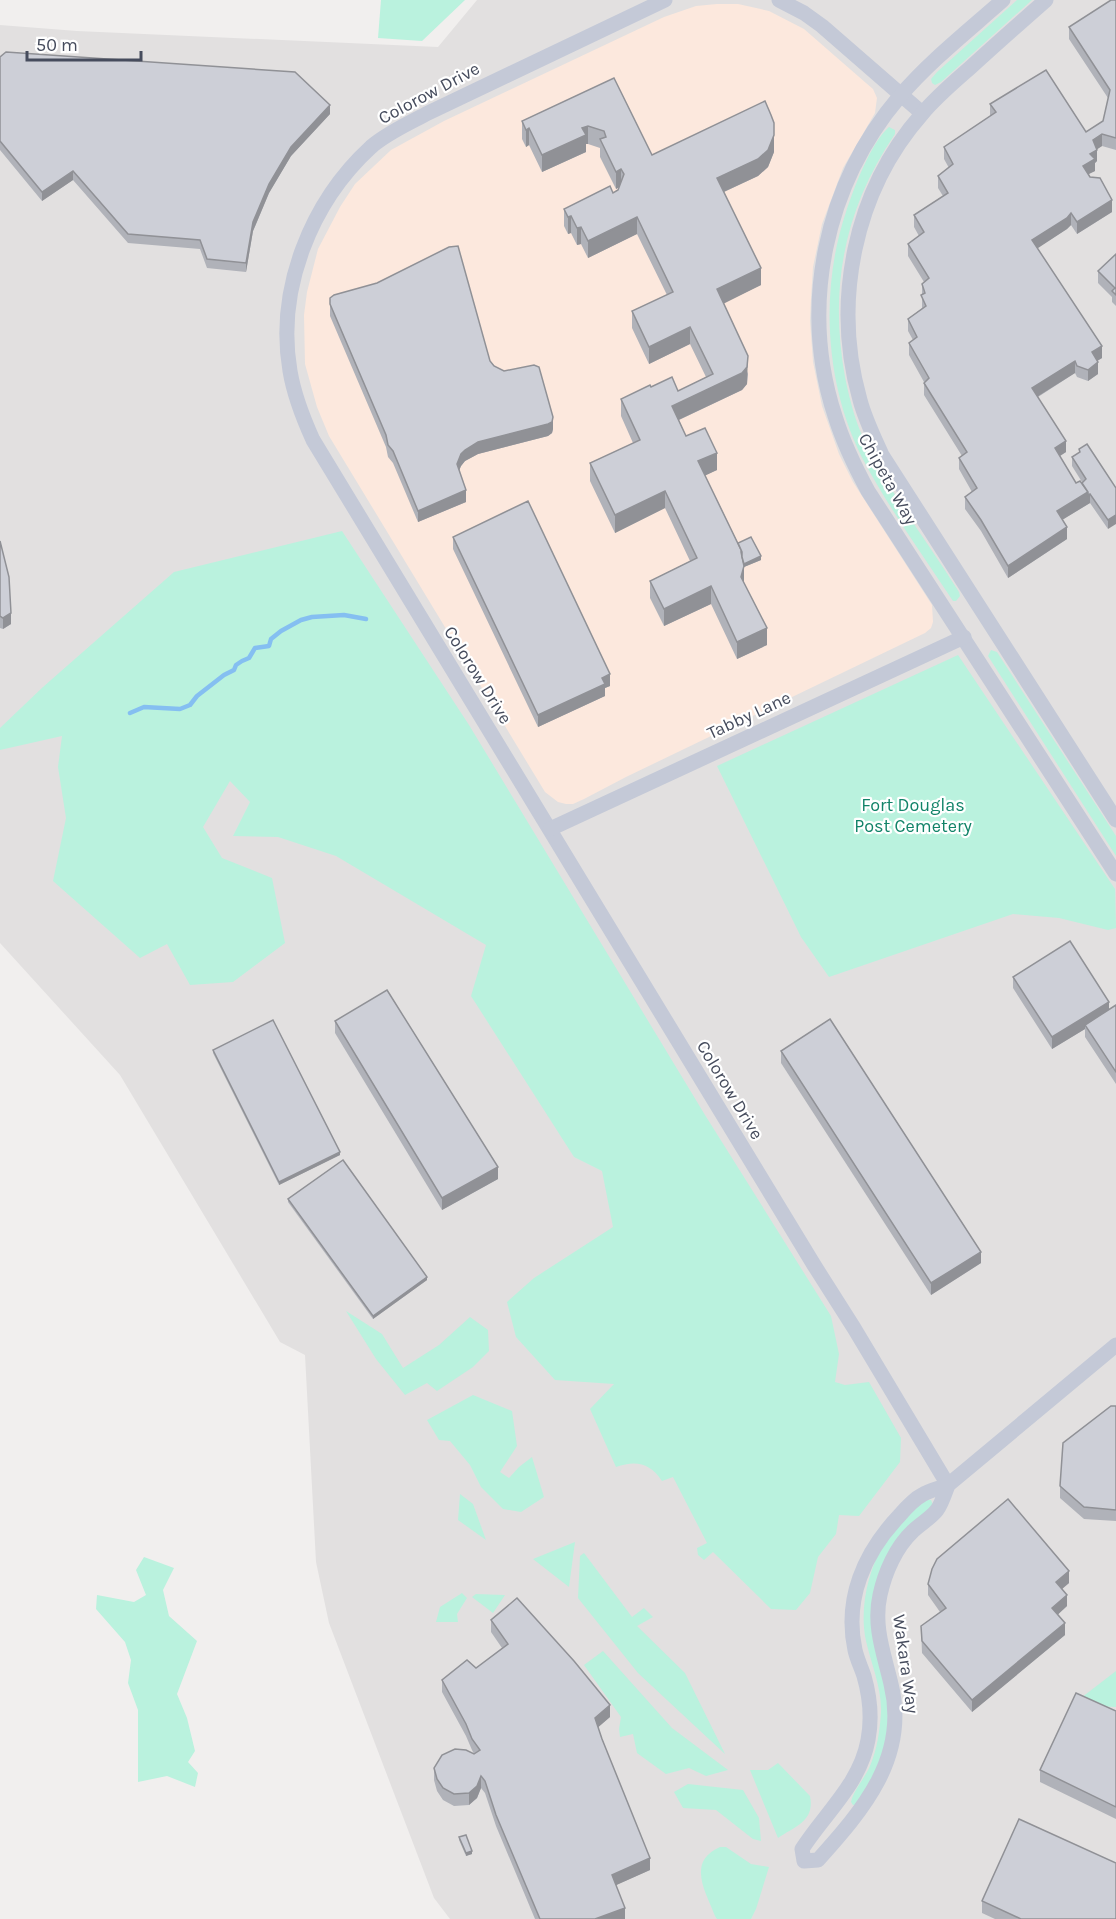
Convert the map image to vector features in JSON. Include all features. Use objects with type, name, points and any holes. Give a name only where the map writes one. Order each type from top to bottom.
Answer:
[{"type":"street","name":"Colorow Drive","points":[[665,0],[426,114],[373,146],[354,165],[319,212],[305,242],[290,295],[287,338],[290,370],[298,406],[313,440],[948,1485]]},
{"type":"street","points":[[779,0],[804,13],[822,26],[922,113]]},
{"type":"street","name":"Chipeta Way","points":[[1003,0],[900,95],[861,151],[846,182],[831,225],[820,279],[819,334],[822,361],[834,415],[855,465],[883,513],[1116,874]]},
{"type":"street","name":"Chipeta Way","points":[[1046,0],[922,113],[896,149],[877,182],[866,210],[852,260],[848,288],[848,335],[860,402],[882,455],[1116,820]]},
{"type":"street","name":"Tabby Lane","points":[[550,829],[964,637]]},
{"type":"street","name":"Wakara Way","points":[[948,1485],[937,1510],[907,1537],[896,1552],[879,1597],[878,1630],[895,1704],[893,1739],[885,1768],[874,1791],[837,1839],[818,1860],[804,1862],[802,1849],[847,1788],[857,1771],[867,1742],[870,1709],[853,1632],[855,1592],[859,1576],[875,1545],[902,1512],[922,1495],[948,1485],[1116,1346]]},
{"type":"shaded area","points":[[477,0],[1116,0],[1116,1919],[450,1919],[434,1898],[329,1623],[316,1562],[305,1355],[280,1342],[120,1075],[0,943],[0,25],[77,31],[438,47]]},
{"type":"shaded area","points":[[738,4],[769,11],[804,29],[873,89],[877,98],[875,113],[843,168],[822,224],[813,267],[810,321],[813,362],[822,406],[839,454],[853,482],[932,605],[933,622],[931,628],[925,633],[584,799],[573,804],[566,804],[558,802],[545,792],[329,436],[317,407],[305,364],[304,315],[307,292],[318,249],[340,207],[355,184],[391,150],[444,121],[664,17],[696,6]]},
{"type":"green space","points":[[381,0],[465,0],[422,41],[378,38]]},
{"type":"green space","points":[[1017,0],[1032,0],[941,82],[935,85],[932,83],[931,79],[937,72]]},
{"type":"green space","points":[[889,127],[895,130],[895,134],[863,191],[845,250],[840,281],[840,344],[849,396],[865,442],[890,487],[959,592],[960,596],[956,601],[953,601],[915,545],[866,465],[852,436],[835,373],[830,307],[837,243],[849,202],[863,167],[875,144]]},
{"type":"green space","points":[[342,531],[469,725],[705,1115],[831,1316],[839,1354],[835,1382],[845,1385],[869,1382],[901,1438],[900,1462],[859,1516],[839,1515],[836,1534],[818,1557],[810,1593],[796,1610],[771,1609],[713,1552],[704,1560],[698,1555],[697,1548],[707,1543],[673,1477],[662,1481],[653,1470],[642,1465],[630,1464],[616,1467],[590,1409],[614,1384],[555,1380],[516,1337],[507,1302],[534,1278],[613,1227],[602,1171],[574,1157],[471,996],[486,945],[336,856],[278,837],[233,836],[250,802],[230,781],[203,827],[222,858],[272,878],[285,943],[233,982],[190,985],[167,944],[140,958],[53,881],[66,818],[58,767],[62,736],[0,750],[0,728],[43,687],[174,572]]},
{"type":"green space","points":[[991,650],[997,652],[1116,836],[1116,856],[988,656]]},
{"type":"green space","name":"Fort Douglas Post Cemetery","points":[[958,655],[1115,889],[1116,928],[1108,930],[1059,918],[1013,914],[829,977],[801,937],[717,766]]},
{"type":"green space","points":[[346,1311],[382,1334],[403,1368],[439,1345],[470,1317],[488,1330],[489,1351],[473,1367],[437,1391],[427,1383],[405,1395],[376,1359]]},
{"type":"green space","points":[[473,1395],[512,1411],[517,1446],[500,1472],[509,1478],[532,1457],[544,1497],[521,1512],[503,1509],[481,1487],[470,1465],[450,1441],[439,1440],[427,1420]]},
{"type":"green space","points":[[460,1494],[473,1504],[486,1540],[458,1520]]},
{"type":"green space","points":[[925,1500],[931,1500],[933,1505],[877,1591],[887,1682],[889,1731],[877,1774],[853,1805],[852,1797],[875,1753],[881,1712],[878,1685],[864,1629],[866,1590],[873,1566],[884,1543],[898,1525]]},
{"type":"green space","points":[[575,1542],[569,1587],[533,1559]]},
{"type":"green space","points":[[584,1553],[632,1617],[644,1608],[653,1617],[637,1626],[685,1673],[725,1754],[638,1673],[578,1598],[580,1556]]},
{"type":"green space","points":[[144,1557],[174,1568],[163,1590],[169,1616],[197,1641],[177,1694],[187,1718],[195,1751],[188,1762],[198,1773],[195,1787],[167,1776],[138,1782],[138,1710],[128,1683],[131,1660],[125,1642],[96,1609],[97,1595],[134,1602],[146,1595],[136,1570]]},
{"type":"green space","points":[[462,1593],[467,1598],[457,1614],[458,1622],[436,1622],[440,1607]]},
{"type":"green space","points":[[476,1594],[505,1595],[493,1613],[472,1597]]},
{"type":"green space","points":[[603,1651],[672,1728],[728,1770],[706,1776],[689,1768],[666,1774],[637,1753],[633,1734],[620,1737],[621,1717],[584,1665]]},
{"type":"green space","points":[[1116,1671],[1116,1707],[1091,1706],[1077,1701]]},
{"type":"green space","points":[[778,1763],[810,1796],[811,1804],[810,1811],[803,1822],[778,1838],[750,1770],[768,1770]]},
{"type":"green space","points":[[688,1784],[743,1790],[759,1818],[761,1841],[753,1839],[716,1810],[683,1808],[674,1792]]},
{"type":"green space","points":[[720,1847],[726,1847],[751,1864],[769,1867],[751,1919],[717,1919],[715,1916],[701,1878],[701,1869],[710,1853]]},
{"type":"building","points":[[1111,0],[1116,0],[1116,138],[1102,134],[1093,140],[1097,150],[1090,154],[1095,159],[1083,166],[1090,177],[1100,178],[1112,200],[1077,222],[1071,213],[1067,218],[1032,240],[1102,346],[1092,352],[1098,362],[1088,370],[1077,366],[1075,361],[1032,388],[1066,441],[1055,448],[1076,483],[1080,481],[1088,492],[1057,511],[1067,527],[1008,566],[965,497],[977,488],[959,458],[967,452],[924,383],[929,378],[909,343],[917,337],[908,319],[926,306],[921,295],[925,293],[922,284],[929,278],[908,244],[924,232],[914,215],[948,193],[938,176],[953,164],[944,147],[996,112],[990,104],[1046,70],[1086,132],[1103,121],[1110,90],[1069,27]]},
{"type":"building","points":[[6,52],[295,72],[330,105],[291,147],[269,184],[253,222],[246,263],[207,259],[200,240],[128,234],[73,171],[42,192],[0,141],[0,57]]},
{"type":"building","points":[[614,78],[652,155],[765,101],[774,123],[774,135],[768,150],[758,159],[717,178],[761,268],[717,289],[748,356],[747,367],[742,373],[672,406],[686,436],[705,428],[717,453],[698,461],[742,552],[744,566],[741,577],[767,628],[737,642],[711,586],[664,609],[650,581],[697,558],[665,491],[615,515],[590,463],[640,440],[621,399],[672,377],[678,391],[713,374],[690,327],[649,347],[632,311],[673,292],[637,217],[588,241],[581,227],[577,228],[571,216],[568,217],[564,209],[610,186],[613,193],[618,190],[624,174],[621,169],[616,172],[600,139],[606,137],[604,131],[588,126],[582,128],[586,135],[542,155],[529,128],[526,130],[522,121]]},
{"type":"building","points":[[458,246],[490,361],[504,371],[534,365],[539,367],[553,417],[552,422],[548,424],[478,442],[465,450],[457,464],[466,490],[418,511],[393,451],[388,445],[386,435],[330,304],[330,298],[377,283],[449,247]]},
{"type":"building","points":[[1116,254],[1116,295],[1112,291],[1115,288],[1098,271]]},
{"type":"building","points":[[1087,444],[1116,488],[1116,515],[1108,520],[1090,494],[1088,495],[1082,483],[1086,479],[1072,457]]},
{"type":"building","points":[[528,501],[610,674],[602,678],[605,684],[538,715],[453,537]]},
{"type":"building","points":[[751,537],[761,556],[744,564],[738,543]]},
{"type":"building","points":[[0,541],[9,577],[11,613],[3,618],[0,616]]},
{"type":"building","points":[[1070,941],[1109,1002],[1052,1037],[1013,977]]},
{"type":"building","points":[[387,990],[498,1167],[442,1198],[335,1021]]},
{"type":"building","points":[[1116,1005],[1116,1072],[1085,1025]]},
{"type":"building","points":[[830,1019],[981,1252],[931,1283],[781,1051]]},
{"type":"building","points":[[273,1020],[340,1152],[279,1182],[213,1050]]},
{"type":"building","points":[[343,1160],[427,1277],[373,1316],[288,1199]]},
{"type":"building","points":[[1111,1406],[1116,1406],[1116,1510],[1084,1507],[1060,1486],[1063,1443]]},
{"type":"building","points":[[1008,1499],[1069,1571],[1056,1582],[1067,1595],[1052,1608],[1065,1623],[972,1700],[922,1641],[921,1626],[946,1608],[928,1584],[937,1559]]},
{"type":"building","points":[[517,1598],[610,1705],[595,1718],[650,1858],[612,1875],[625,1908],[595,1919],[540,1919],[496,1815],[485,1781],[481,1776],[477,1786],[469,1793],[454,1794],[443,1788],[434,1768],[442,1755],[455,1749],[466,1750],[474,1754],[480,1750],[442,1680],[467,1660],[476,1668],[508,1644],[491,1620]]},
{"type":"building","points":[[1076,1693],[1116,1711],[1116,1807],[1040,1770]]},
{"type":"building","points":[[1019,1819],[1116,1863],[1116,1919],[1021,1919],[982,1901]]},
{"type":"building","points":[[466,1835],[472,1851],[466,1853],[459,1837]]},
{"type":"waterway","points":[[130,713],[144,707],[180,709],[190,705],[197,696],[234,670],[236,665],[249,658],[255,648],[269,646],[271,639],[301,620],[344,615],[366,619]]}]
